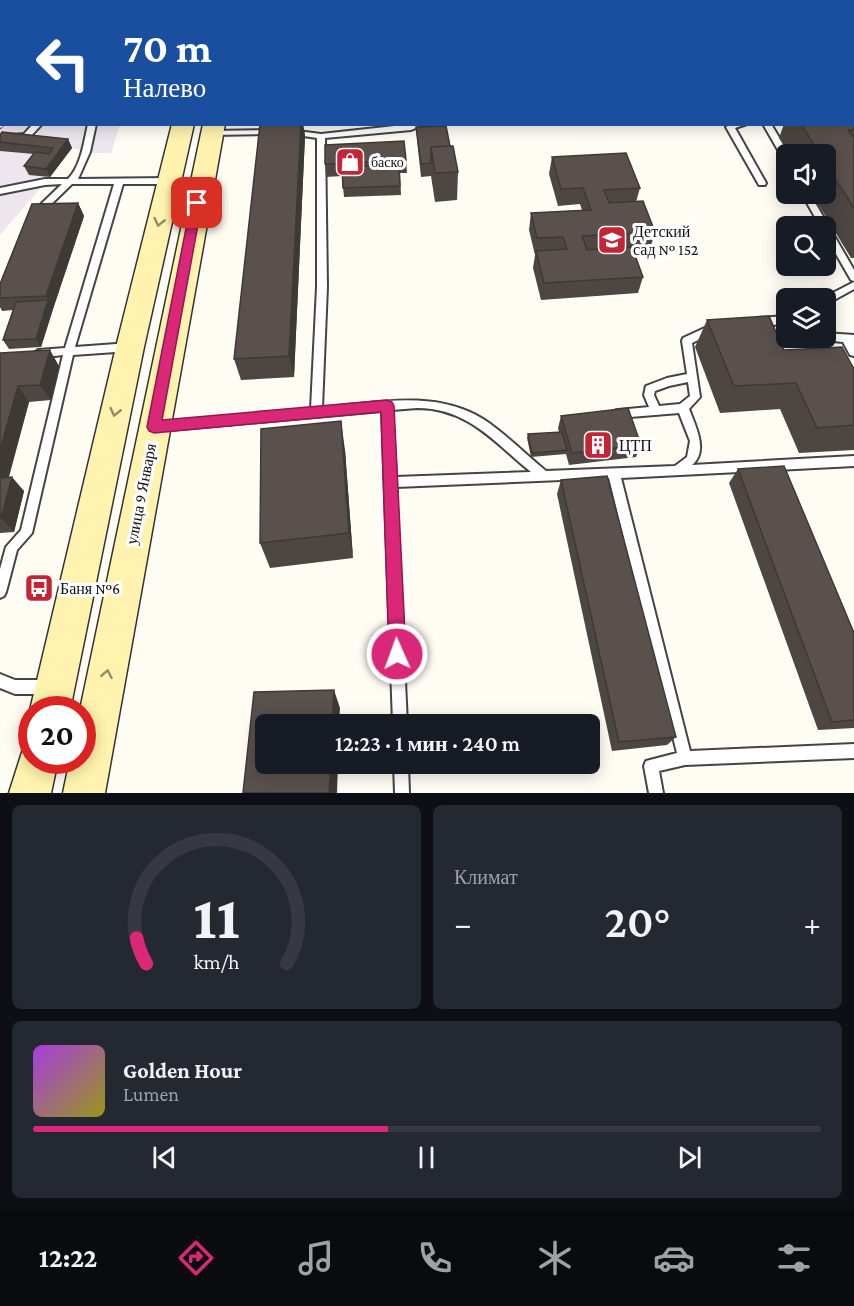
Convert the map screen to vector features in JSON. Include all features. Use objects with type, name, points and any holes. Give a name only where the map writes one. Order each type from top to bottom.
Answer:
[{"type":"main road","name":"улица 9 Января","points":[[84,793],[201,181],[203,128]]},
{"type":"main road","points":[[52,696],[168,181],[203,128]]},
{"type":"main road","points":[[168,181],[201,181]]},
{"type":"main road","points":[[30,793],[35,774]]},
{"type":"lane","points":[[0,144],[5,138],[26,136],[36,126]]},
{"type":"lane","points":[[29,226],[34,216],[76,176],[86,152],[92,126]]},
{"type":"lane","points":[[203,128],[306,133],[321,136],[416,126]]},
{"type":"lane","points":[[734,126],[730,127],[762,183]]},
{"type":"lane","points":[[768,126],[779,144]]},
{"type":"lane","points":[[316,412],[322,287],[321,136]]},
{"type":"lane","points":[[0,191],[45,182],[168,181]]},
{"type":"lane","points":[[0,592],[6,548],[26,533],[69,351],[119,182]]},
{"type":"lane","points":[[812,204],[854,278]]},
{"type":"lane","points":[[836,296],[854,285]]},
{"type":"lane","points":[[745,322],[776,320]]},
{"type":"lane","points":[[608,415],[683,408],[695,397],[687,341],[724,323]]},
{"type":"lane","points":[[850,339],[854,352]]},
{"type":"lane","points":[[28,355],[130,346]]},
{"type":"lane","points":[[820,348],[830,367]]},
{"type":"lane","points":[[656,411],[648,395],[650,389],[667,382],[692,377]]},
{"type":"lane","points":[[154,427],[387,406],[435,405],[470,417],[497,435],[520,458],[543,475]]},
{"type":"lane","points":[[387,406],[400,714]]},
{"type":"lane","points":[[677,471],[692,459],[694,441],[683,408]]},
{"type":"lane","points":[[391,482],[614,474],[854,461]]},
{"type":"lane","points":[[614,474],[685,758]]},
{"type":"lane","points":[[0,681],[45,696]]},
{"type":"lane","points":[[656,793],[651,766],[685,758],[854,751]]},
{"type":"lane","points":[[401,774],[402,793]]},
{"type":"shaded area","points":[[0,126],[120,126],[111,153],[91,153],[72,148],[0,235]]},
{"type":"building","points":[[260,126],[301,126],[289,356],[234,359]]},
{"type":"building","points":[[446,126],[450,146],[431,147],[431,163],[421,164],[416,127]]},
{"type":"building","points":[[802,126],[854,126],[854,130],[848,130],[854,138],[854,208],[836,180],[836,144],[814,144]]},
{"type":"building","points":[[2,132],[68,139],[46,169],[24,166],[35,152],[49,154],[53,148],[0,142]]},
{"type":"building","points":[[404,141],[406,160],[325,164],[325,145]]},
{"type":"building","points":[[453,146],[458,172],[435,173],[431,147]]},
{"type":"building","points":[[626,153],[640,188],[604,190],[609,203],[643,201],[655,232],[582,236],[587,250],[632,247],[643,277],[544,283],[536,251],[567,249],[563,237],[537,238],[531,213],[591,210],[583,188],[561,189],[552,157]]},
{"type":"building","points":[[399,165],[400,186],[343,188],[342,167]]},
{"type":"building","points":[[78,203],[46,296],[0,298],[0,284],[32,204]]},
{"type":"building","points":[[48,300],[36,339],[3,340],[16,302]]},
{"type":"building","points":[[769,316],[776,332],[776,348],[784,350],[842,347],[854,369],[854,425],[817,428],[796,383],[734,386],[707,320]]},
{"type":"building","points":[[50,350],[40,385],[18,386],[0,450],[0,353]]},
{"type":"building","name":"ЦТП","points":[[628,408],[641,445],[572,453],[561,416]]},
{"type":"building","points":[[341,421],[349,533],[260,543],[261,429]]},
{"type":"building","points":[[562,432],[567,450],[532,453],[528,434]]},
{"type":"building","points":[[784,466],[854,633],[854,720],[832,722],[738,469]]},
{"type":"building","points":[[607,476],[676,737],[619,742],[561,480]]},
{"type":"building","points":[[12,477],[1,518],[0,518],[0,478]]},
{"type":"building","points":[[334,690],[333,714],[255,714],[255,774],[330,774],[329,793],[243,793],[254,692]]},
{"type":"place","name":"баско","points":[[350,162]]},
{"type":"place","name":"Детский сад № 152","points":[[612,240]]},
{"type":"place","name":"ЦТП","points":[[598,445]]},
{"type":"place","name":"Баня №6","points":[[39,588]]},
{"type":"route","points":[[197,203],[154,427],[387,406],[397,654]]}]
